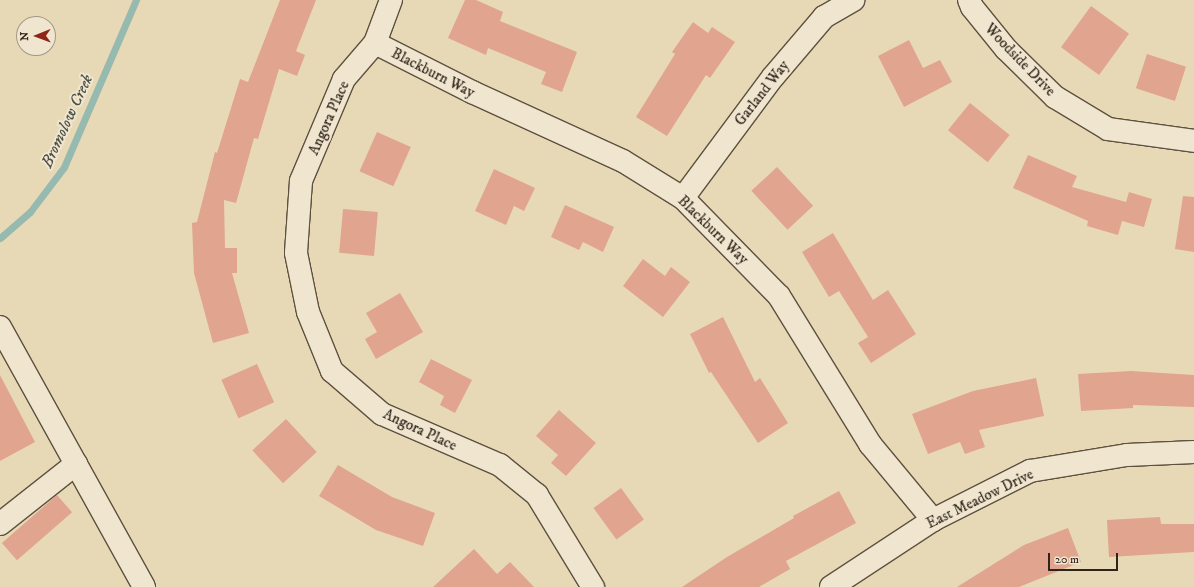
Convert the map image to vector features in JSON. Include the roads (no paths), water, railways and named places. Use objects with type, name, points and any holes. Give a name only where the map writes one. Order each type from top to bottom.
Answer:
[{"type":"street","name":"Angora Place","points":[[391,0],[375,43],[344,79],[301,181],[296,253],[308,312],[332,371],[382,414],[500,465],[537,495],[593,587]]},
{"type":"street","name":"Garland Way","points":[[683,198],[773,77],[824,17],[854,0]]},
{"type":"street","name":"Woodside Drive","points":[[968,0],[1006,49],[1055,97],[1108,129],[1194,141]]},
{"type":"street","name":"Blackburn Way","points":[[375,43],[472,92],[623,161],[683,198],[779,296],[870,444],[933,520]]},
{"type":"street","points":[[0,327],[144,587]]},
{"type":"street","name":"East Meadow Drive","points":[[831,587],[933,520],[1030,471],[1127,455],[1194,452]]},
{"type":"street","points":[[0,524],[76,464]]},
{"type":"waterway","name":"Bromolow Creek","points":[[0,238],[30,212],[64,167],[136,0]]}]
